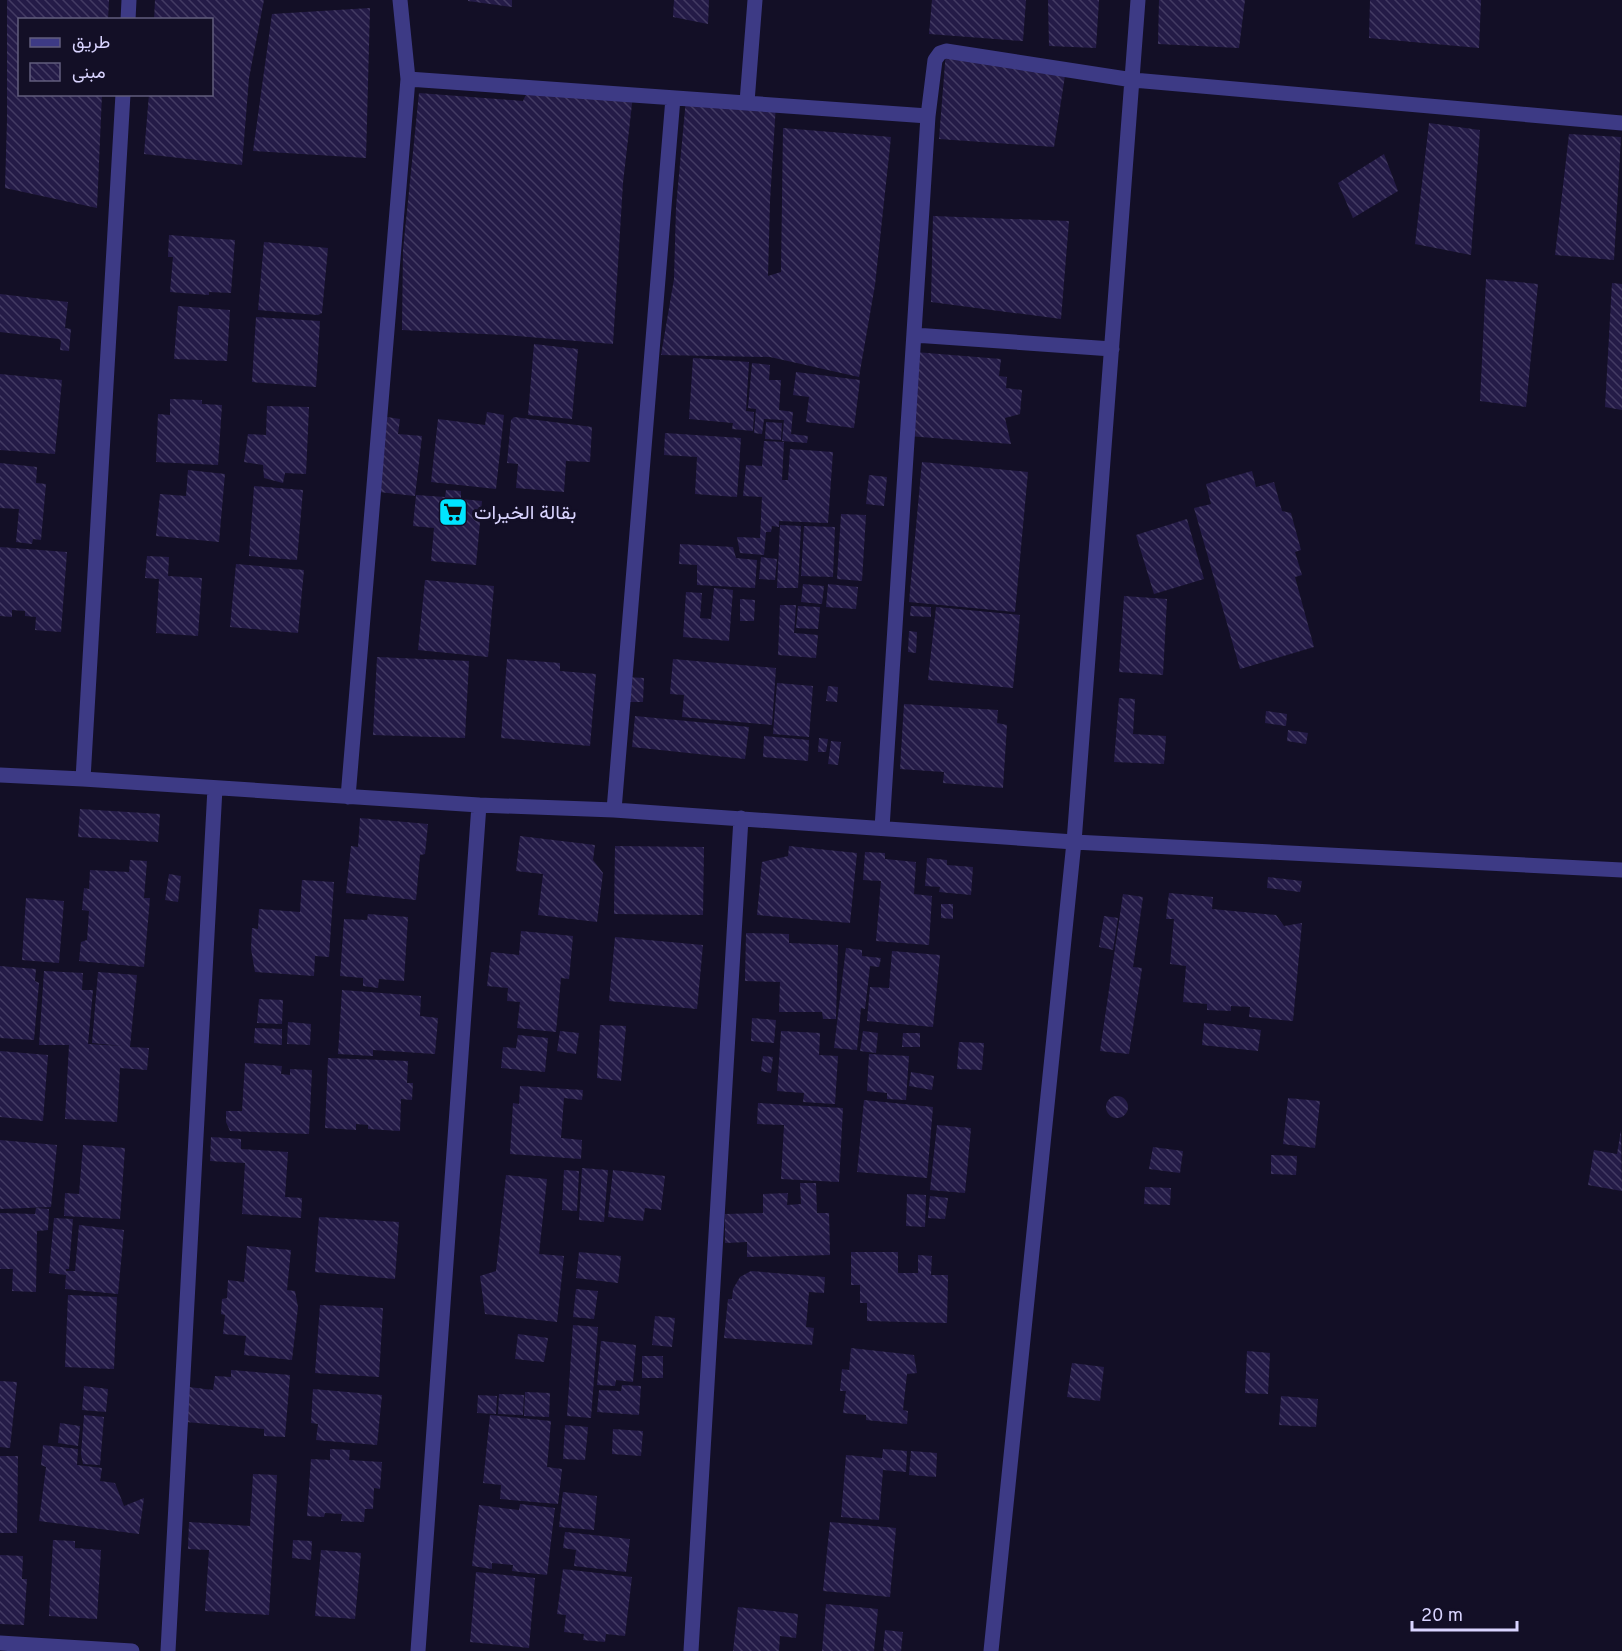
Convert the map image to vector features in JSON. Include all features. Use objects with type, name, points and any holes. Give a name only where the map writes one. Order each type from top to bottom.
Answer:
[{"type":"street","points":[[128,18],[129,0]]},
{"type":"street","points":[[348,797],[408,79],[400,0]]},
{"type":"street","points":[[747,102],[755,0]]},
{"type":"street","points":[[991,1651],[1074,842],[1138,0]]},
{"type":"street","points":[[882,828],[928,116],[935,60],[940,53],[946,51],[1133,80],[1622,123]]},
{"type":"street","points":[[408,79],[928,116]]},
{"type":"street","points":[[83,779],[123,96]]},
{"type":"street","points":[[614,810],[673,98]]},
{"type":"street","points":[[914,335],[1112,349]]},
{"type":"street","points":[[0,775],[478,805],[614,810],[1074,842],[1622,870]]},
{"type":"street","points":[[168,1651],[216,788]]},
{"type":"street","points":[[418,1651],[478,805]]},
{"type":"street","points":[[691,1651],[741,818]]},
{"type":"street","points":[[0,1643],[132,1651]]},
{"type":"building","points":[[7,0],[109,0],[108,18],[18,18],[18,96],[102,96],[97,208],[5,188]]},
{"type":"building","points":[[155,0],[264,0],[249,78],[242,165],[144,154],[149,96],[213,96],[213,18],[154,18]]},
{"type":"building","points":[[512,0],[512,7],[468,1]]},
{"type":"building","points":[[674,0],[709,0],[708,24],[673,17]]},
{"type":"building","points":[[932,0],[1026,0],[1023,41],[929,34]]},
{"type":"building","points":[[1048,0],[1099,0],[1096,48],[1049,46]]},
{"type":"building","points":[[1159,0],[1245,0],[1239,48],[1158,44]]},
{"type":"building","points":[[1370,0],[1481,0],[1479,48],[1369,38]]},
{"type":"building","points":[[370,8],[366,158],[253,151],[272,14]]},
{"type":"building","points":[[946,51],[1066,69],[1054,147],[939,139]]},
{"type":"building","points":[[529,88],[633,95],[623,183],[613,344],[505,335],[402,330],[403,250],[419,93],[523,101]]},
{"type":"building","points":[[686,99],[776,104],[768,276],[781,272],[783,128],[891,137],[875,285],[859,377],[770,357],[661,355],[674,279],[676,207]]},
{"type":"building","points":[[1429,123],[1480,130],[1471,255],[1415,244]]},
{"type":"building","points":[[1569,134],[1621,137],[1614,260],[1555,255]]},
{"type":"building","points":[[1384,154],[1398,191],[1353,218],[1338,183]]},
{"type":"building","points":[[933,216],[1069,221],[1061,319],[931,302]]},
{"type":"building","points":[[169,235],[235,240],[231,293],[209,292],[209,295],[170,292],[173,257],[168,257]]},
{"type":"building","points":[[264,242],[328,248],[322,313],[318,315],[258,310]]},
{"type":"building","points":[[1486,279],[1538,284],[1526,407],[1480,401]]},
{"type":"building","points":[[1612,283],[1622,284],[1622,410],[1605,407]]},
{"type":"building","points":[[0,294],[68,302],[65,328],[71,329],[69,351],[60,350],[61,341],[59,339],[0,332]]},
{"type":"building","points":[[178,306],[230,310],[227,361],[174,359]]},
{"type":"building","points":[[256,317],[320,321],[316,387],[252,382]]},
{"type":"building","points":[[534,344],[578,349],[572,419],[528,415]]},
{"type":"building","points":[[915,352],[1001,359],[999,376],[1007,377],[1006,388],[1022,390],[1020,414],[1005,418],[1011,444],[908,436]]},
{"type":"building","points":[[693,358],[749,362],[746,411],[754,412],[753,431],[732,429],[733,423],[689,419]]},
{"type":"building","points":[[752,363],[770,365],[769,380],[781,380],[779,410],[793,412],[791,434],[808,436],[807,443],[782,441],[784,420],[764,419],[762,434],[754,433],[756,409],[748,408]]},
{"type":"building","points":[[796,372],[860,380],[854,428],[806,422],[809,397],[793,395]]},
{"type":"building","points":[[0,374],[62,380],[55,454],[0,450]]},
{"type":"building","points":[[170,399],[202,400],[202,404],[222,405],[218,465],[156,462],[158,414],[170,415]]},
{"type":"building","points":[[267,406],[309,407],[306,474],[285,473],[283,483],[264,478],[263,465],[244,462],[248,434],[266,435]]},
{"type":"building","points":[[487,412],[504,415],[496,489],[431,482],[438,419],[485,425]]},
{"type":"building","points":[[387,417],[400,419],[398,434],[422,436],[415,496],[379,492]]},
{"type":"building","points":[[514,417],[592,427],[590,462],[566,461],[564,492],[516,488],[518,464],[507,463],[511,420]]},
{"type":"building","points":[[766,422],[782,423],[781,440],[765,439]]},
{"type":"building","points":[[665,433],[741,438],[737,497],[695,494],[697,457],[664,455]]},
{"type":"building","points":[[764,441],[784,442],[782,480],[788,480],[790,449],[833,452],[828,523],[779,521],[779,527],[772,526],[771,532],[766,532],[764,555],[740,553],[737,537],[760,538],[762,497],[743,496],[746,465],[762,466]]},
{"type":"building","points":[[922,462],[1028,472],[1015,612],[909,602]]},
{"type":"building","points":[[0,463],[37,467],[36,483],[46,484],[41,540],[33,539],[32,544],[16,542],[19,509],[0,508]]},
{"type":"building","points":[[188,470],[225,474],[219,542],[156,536],[160,494],[186,496]]},
{"type":"building","points":[[1252,471],[1256,487],[1274,482],[1282,511],[1291,513],[1301,550],[1295,552],[1302,575],[1295,577],[1314,647],[1240,669],[1194,508],[1211,504],[1206,484]]},
{"type":"building","points":[[869,475],[887,477],[884,506],[866,504]]},
{"type":"building","points":[[254,486],[303,490],[297,560],[249,556]]},
{"type":"building","points":[[446,490],[461,491],[461,499],[482,501],[476,565],[431,561],[434,528],[413,526],[416,495],[445,497]]},
{"type":"building","points":[[841,514],[866,515],[862,581],[837,579]]},
{"type":"building","points":[[1187,519],[1204,579],[1154,594],[1136,535]]},
{"type":"building","points":[[780,525],[801,526],[798,588],[777,588]]},
{"type":"building","points":[[804,526],[835,527],[833,577],[801,576]]},
{"type":"building","points":[[680,544],[733,547],[736,558],[757,560],[755,588],[697,585],[697,565],[679,564]]},
{"type":"building","points":[[0,547],[67,552],[61,632],[35,630],[36,617],[25,616],[25,611],[12,610],[12,617],[0,616]]},
{"type":"building","points":[[147,556],[169,557],[168,576],[202,578],[198,636],[156,633],[159,579],[145,578]]},
{"type":"building","points":[[761,557],[777,559],[775,580],[759,579]]},
{"type":"building","points":[[236,564],[304,570],[298,633],[230,627]]},
{"type":"building","points":[[425,580],[494,586],[488,657],[418,650]]},
{"type":"building","points":[[803,584],[824,586],[822,604],[801,602]]},
{"type":"building","points":[[828,584],[858,587],[856,609],[826,607]]},
{"type":"building","points":[[714,588],[733,590],[729,641],[683,637],[686,592],[702,593],[700,618],[711,619]]},
{"type":"building","points":[[1124,596],[1167,599],[1163,675],[1119,672]]},
{"type":"building","points":[[740,599],[755,600],[754,621],[740,621]]},
{"type":"building","points":[[780,605],[796,605],[794,633],[818,635],[816,658],[778,655]]},
{"type":"building","points":[[798,606],[820,607],[818,629],[796,628]]},
{"type":"building","points":[[911,606],[931,607],[931,617],[910,616]]},
{"type":"building","points":[[936,607],[1020,615],[1013,688],[928,680]]},
{"type":"building","points":[[909,631],[917,632],[916,653],[908,652]]},
{"type":"building","points":[[377,657],[469,661],[465,738],[373,735]]},
{"type":"building","points":[[507,659],[560,663],[560,671],[596,674],[590,746],[501,738]]},
{"type":"building","points":[[673,659],[776,668],[772,725],[682,717],[684,695],[670,694]]},
{"type":"building","points":[[627,677],[644,678],[643,702],[627,702]]},
{"type":"building","points":[[777,683],[813,686],[809,737],[773,734]]},
{"type":"building","points":[[828,686],[838,687],[837,702],[826,701]]},
{"type":"building","points":[[1119,698],[1135,699],[1133,734],[1166,736],[1164,764],[1114,762]]},
{"type":"building","points":[[904,704],[998,710],[997,723],[1007,725],[1003,788],[943,783],[944,772],[900,769]]},
{"type":"building","points":[[1266,711],[1287,714],[1286,726],[1265,723]]},
{"type":"building","points":[[635,716],[749,727],[745,759],[632,747]]},
{"type":"building","points":[[1288,730],[1308,733],[1306,744],[1287,741]]},
{"type":"building","points":[[764,736],[809,740],[808,761],[763,757]]},
{"type":"building","points":[[819,738],[828,739],[826,752],[818,752]]},
{"type":"building","points":[[831,741],[841,742],[838,765],[828,764]]},
{"type":"building","points":[[80,809],[160,814],[158,842],[78,837]]},
{"type":"building","points":[[360,818],[428,824],[425,854],[420,855],[416,900],[346,893],[351,846],[358,847]]},
{"type":"building","points":[[520,836],[595,845],[593,860],[603,873],[597,922],[538,915],[543,874],[516,871]]},
{"type":"building","points":[[615,846],[704,847],[703,915],[614,914]]},
{"type":"building","points":[[789,846],[857,853],[850,923],[757,915],[762,862],[788,856]]},
{"type":"building","points":[[865,852],[885,853],[885,859],[916,862],[914,894],[932,896],[929,945],[876,941],[881,881],[863,880]]},
{"type":"building","points":[[927,858],[947,860],[947,865],[973,867],[971,895],[939,892],[940,887],[925,886]]},
{"type":"building","points":[[130,860],[147,861],[144,898],[150,898],[144,967],[79,961],[81,942],[87,940],[89,911],[82,910],[84,888],[89,889],[90,870],[129,872]]},
{"type":"building","points":[[169,874],[181,876],[178,902],[165,900]]},
{"type":"building","points":[[1268,877],[1302,881],[1300,892],[1267,888]]},
{"type":"building","points":[[302,880],[334,882],[329,957],[315,956],[314,976],[255,972],[251,949],[252,928],[258,929],[259,909],[300,912]]},
{"type":"building","points":[[1169,893],[1213,897],[1212,909],[1276,915],[1284,926],[1302,923],[1293,1021],[1249,1017],[1250,1007],[1231,1006],[1231,1011],[1207,1010],[1207,1004],[1183,1002],[1186,966],[1170,964],[1174,919],[1166,919]]},
{"type":"building","points":[[1123,894],[1143,897],[1133,967],[1142,968],[1129,1054],[1100,1051]]},
{"type":"building","points":[[26,898],[64,901],[59,963],[22,960]]},
{"type":"building","points":[[941,904],[953,904],[953,919],[941,918]]},
{"type":"building","points":[[368,914],[408,917],[404,981],[379,979],[378,988],[363,986],[363,978],[340,976],[344,919],[367,920]]},
{"type":"building","points":[[1104,916],[1118,918],[1113,950],[1099,947]]},
{"type":"building","points":[[521,931],[573,936],[569,979],[561,978],[556,1032],[517,1028],[520,1002],[507,1001],[508,988],[487,986],[491,952],[519,955]]},
{"type":"building","points":[[746,933],[789,934],[789,943],[838,945],[836,1019],[823,1019],[822,1012],[779,1012],[780,982],[745,981]]},
{"type":"building","points":[[615,937],[703,945],[697,1009],[609,1001]]},
{"type":"building","points":[[846,948],[862,950],[862,956],[881,958],[879,967],[870,966],[865,1009],[861,1008],[857,1050],[834,1048]]},
{"type":"building","points":[[892,951],[940,955],[933,1027],[867,1021],[870,987],[889,988]]},
{"type":"building","points":[[0,966],[36,969],[35,981],[39,983],[34,1040],[0,1038]]},
{"type":"building","points":[[44,971],[83,973],[82,990],[93,990],[88,1044],[123,1046],[92,1043],[98,972],[137,975],[130,1047],[149,1048],[147,1070],[120,1068],[117,1122],[65,1119],[69,1045],[39,1045]]},
{"type":"building","points":[[342,990],[421,996],[420,1016],[438,1018],[435,1054],[373,1050],[373,1056],[338,1054]]},
{"type":"building","points":[[259,999],[283,1000],[282,1024],[257,1023]]},
{"type":"building","points":[[752,1018],[776,1020],[774,1043],[751,1041]]},
{"type":"building","points":[[288,1022],[311,1024],[310,1045],[287,1044]]},
{"type":"building","points":[[1204,1023],[1261,1030],[1258,1051],[1202,1045]]},
{"type":"building","points":[[600,1025],[626,1026],[621,1081],[597,1078]]},
{"type":"building","points":[[255,1028],[282,1029],[282,1045],[254,1043]]},
{"type":"building","points":[[560,1031],[579,1033],[576,1054],[557,1051]]},
{"type":"building","points":[[781,1031],[820,1033],[819,1055],[838,1056],[835,1104],[803,1102],[804,1093],[777,1091]]},
{"type":"building","points":[[863,1031],[878,1033],[876,1053],[860,1051]]},
{"type":"building","points":[[903,1033],[920,1033],[920,1047],[902,1047]]},
{"type":"building","points":[[518,1035],[548,1038],[545,1072],[501,1068],[503,1047],[516,1048]]},
{"type":"building","points":[[959,1042],[984,1043],[982,1070],[957,1069]]},
{"type":"building","points":[[0,1051],[48,1055],[43,1121],[0,1117]]},
{"type":"building","points":[[869,1054],[909,1056],[906,1100],[887,1099],[887,1093],[867,1091]]},
{"type":"building","points":[[763,1056],[773,1057],[771,1073],[761,1071]]},
{"type":"building","points":[[328,1058],[408,1061],[407,1083],[413,1083],[412,1100],[401,1099],[400,1131],[368,1129],[368,1125],[356,1124],[356,1130],[325,1128]]},
{"type":"building","points":[[245,1063],[282,1066],[281,1074],[290,1075],[290,1069],[312,1070],[309,1134],[230,1131],[226,1122],[226,1111],[242,1111]]},
{"type":"building","points":[[911,1072],[934,1076],[932,1090],[909,1086]]},
{"type":"building","points":[[520,1086],[583,1090],[582,1100],[564,1098],[561,1138],[582,1140],[581,1159],[510,1154],[513,1103],[519,1104]]},
{"type":"building","points":[[1117,1096],[1125,1099],[1128,1107],[1125,1115],[1117,1118],[1109,1115],[1106,1107],[1109,1099]]},
{"type":"building","points":[[1288,1098],[1320,1101],[1315,1148],[1283,1144]]},
{"type":"building","points":[[864,1100],[933,1107],[927,1178],[857,1172]]},
{"type":"building","points":[[758,1103],[843,1108],[839,1182],[781,1179],[784,1125],[757,1124]]},
{"type":"building","points":[[937,1125],[971,1128],[965,1193],[930,1190]]},
{"type":"building","points":[[1621,1130],[1622,1191],[1588,1185],[1594,1150],[1617,1154]]},
{"type":"building","points":[[211,1137],[241,1139],[241,1149],[288,1152],[285,1197],[302,1198],[301,1218],[242,1214],[245,1163],[210,1161]]},
{"type":"building","points":[[0,1140],[57,1145],[51,1207],[0,1209]]},
{"type":"building","points":[[83,1145],[125,1148],[120,1219],[64,1216],[65,1193],[79,1194]]},
{"type":"building","points":[[1153,1147],[1183,1151],[1180,1173],[1149,1169]]},
{"type":"building","points":[[1271,1155],[1297,1156],[1296,1175],[1271,1174]]},
{"type":"building","points":[[582,1168],[608,1170],[604,1222],[579,1220]]},
{"type":"building","points":[[564,1170],[579,1171],[577,1211],[562,1210]]},
{"type":"building","points":[[613,1170],[665,1176],[661,1210],[645,1208],[643,1221],[608,1217]]},
{"type":"building","points":[[506,1175],[547,1179],[539,1254],[564,1256],[557,1322],[485,1314],[480,1276],[496,1271]]},
{"type":"building","points":[[800,1183],[816,1183],[817,1213],[829,1213],[830,1255],[747,1257],[747,1242],[725,1243],[725,1214],[763,1213],[763,1194],[788,1193],[787,1205],[801,1204]]},
{"type":"building","points":[[1145,1187],[1171,1188],[1170,1205],[1144,1204]]},
{"type":"building","points":[[907,1194],[926,1195],[925,1227],[906,1226]]},
{"type":"building","points":[[930,1196],[948,1198],[945,1219],[928,1218]]},
{"type":"building","points":[[36,1208],[49,1209],[48,1230],[37,1231],[36,1292],[12,1291],[13,1269],[0,1269],[0,1213],[35,1214]]},
{"type":"building","points":[[319,1217],[399,1222],[395,1279],[315,1272]]},
{"type":"building","points":[[54,1218],[73,1219],[69,1269],[66,1271],[75,1271],[79,1225],[124,1230],[118,1294],[65,1289],[66,1275],[49,1273]]},
{"type":"building","points":[[247,1246],[291,1250],[287,1290],[295,1291],[298,1307],[292,1360],[244,1355],[246,1336],[223,1334],[225,1315],[221,1314],[222,1299],[227,1298],[228,1280],[244,1282]]},
{"type":"building","points":[[579,1252],[621,1256],[618,1283],[576,1278]]},
{"type":"building","points":[[851,1252],[898,1252],[898,1273],[918,1273],[918,1255],[932,1256],[931,1275],[948,1275],[947,1323],[867,1321],[867,1303],[860,1303],[860,1285],[851,1285]]},
{"type":"building","points":[[751,1271],[825,1277],[824,1293],[809,1292],[806,1327],[814,1328],[812,1345],[724,1338],[728,1299],[732,1299],[733,1289],[740,1277]]},
{"type":"building","points":[[576,1289],[598,1291],[594,1319],[573,1317]]},
{"type":"building","points":[[68,1295],[117,1297],[114,1369],[65,1367]]},
{"type":"building","points":[[320,1305],[383,1308],[379,1377],[315,1373]]},
{"type":"building","points":[[655,1316],[675,1318],[672,1347],[652,1345]]},
{"type":"building","points":[[573,1325],[598,1327],[591,1418],[567,1416]]},
{"type":"building","points":[[518,1334],[548,1338],[544,1362],[515,1359]]},
{"type":"building","points":[[601,1341],[636,1345],[633,1382],[616,1380],[615,1386],[597,1385]]},
{"type":"building","points":[[851,1348],[914,1355],[917,1373],[907,1374],[903,1410],[908,1411],[907,1424],[866,1420],[866,1415],[843,1413],[846,1391],[840,1391],[842,1369],[849,1370]]},
{"type":"building","points":[[1247,1351],[1270,1353],[1268,1394],[1245,1393]]},
{"type":"building","points":[[642,1356],[663,1356],[663,1378],[642,1378]]},
{"type":"building","points":[[1072,1363],[1104,1367],[1100,1401],[1067,1397]]},
{"type":"building","points":[[231,1370],[290,1375],[285,1437],[264,1436],[264,1429],[186,1422],[189,1387],[213,1390],[215,1376],[231,1377]]},
{"type":"building","points":[[0,1381],[17,1382],[10,1448],[0,1447]]},
{"type":"building","points":[[622,1385],[641,1386],[639,1415],[597,1412],[599,1390],[621,1391]]},
{"type":"building","points":[[84,1386],[108,1389],[106,1412],[82,1410]]},
{"type":"building","points":[[313,1389],[382,1395],[377,1445],[316,1440],[318,1424],[311,1423]]},
{"type":"building","points":[[525,1392],[550,1393],[549,1417],[524,1416]]},
{"type":"building","points":[[499,1394],[524,1395],[523,1415],[498,1414]]},
{"type":"building","points":[[478,1395],[497,1396],[496,1414],[477,1413]]},
{"type":"building","points":[[1281,1396],[1318,1399],[1316,1427],[1279,1425]]},
{"type":"building","points":[[84,1415],[104,1417],[100,1465],[83,1464],[81,1454]]},
{"type":"building","points":[[490,1415],[551,1421],[547,1467],[562,1469],[558,1504],[500,1499],[501,1485],[483,1483]]},
{"type":"building","points":[[60,1423],[80,1426],[78,1446],[58,1443]]},
{"type":"building","points":[[565,1425],[588,1427],[585,1460],[563,1459]]},
{"type":"building","points":[[613,1429],[643,1431],[641,1456],[612,1454]]},
{"type":"building","points":[[43,1445],[78,1449],[77,1465],[102,1468],[100,1481],[115,1483],[124,1506],[144,1498],[139,1534],[39,1521],[46,1467],[41,1465]]},
{"type":"building","points":[[330,1449],[350,1450],[349,1460],[382,1462],[380,1489],[374,1488],[373,1509],[365,1509],[364,1522],[341,1521],[342,1514],[325,1513],[324,1517],[307,1516],[311,1459],[330,1460]]},
{"type":"building","points":[[883,1449],[907,1451],[906,1472],[883,1470],[879,1520],[841,1517],[846,1455],[882,1458]]},
{"type":"building","points":[[911,1451],[937,1453],[936,1477],[909,1475]]},
{"type":"building","points":[[0,1456],[18,1456],[17,1533],[0,1533]]},
{"type":"building","points":[[253,1474],[277,1475],[269,1615],[205,1611],[209,1550],[188,1549],[189,1522],[250,1526]]},
{"type":"building","points":[[563,1492],[597,1496],[594,1530],[559,1527]]},
{"type":"building","points":[[520,1504],[555,1508],[547,1575],[512,1571],[513,1565],[492,1563],[492,1569],[472,1566],[479,1505],[519,1510]]},
{"type":"building","points":[[830,1522],[896,1528],[890,1597],[823,1591]]},
{"type":"building","points":[[565,1532],[630,1539],[626,1572],[574,1566],[576,1550],[563,1548]]},
{"type":"building","points":[[53,1540],[75,1541],[75,1548],[101,1550],[97,1619],[49,1616]]},
{"type":"building","points":[[293,1540],[312,1541],[311,1560],[292,1558]]},
{"type":"building","points":[[321,1550],[361,1553],[355,1619],[315,1616]]},
{"type":"building","points":[[0,1555],[23,1556],[22,1579],[27,1579],[24,1625],[0,1624]]},
{"type":"building","points":[[563,1569],[632,1577],[625,1636],[606,1634],[605,1642],[583,1640],[584,1634],[564,1632],[566,1615],[557,1614]]},
{"type":"building","points":[[476,1572],[535,1578],[529,1648],[470,1642]]},
{"type":"building","points":[[826,1604],[878,1609],[874,1651],[822,1651]]},
{"type":"building","points":[[738,1607],[798,1614],[796,1638],[780,1636],[779,1651],[733,1651]]},
{"type":"building","points":[[885,1630],[903,1632],[901,1651],[883,1651]]},
{"type":"place","name":"بقالة الخيرات","points":[[453,512]]}]
